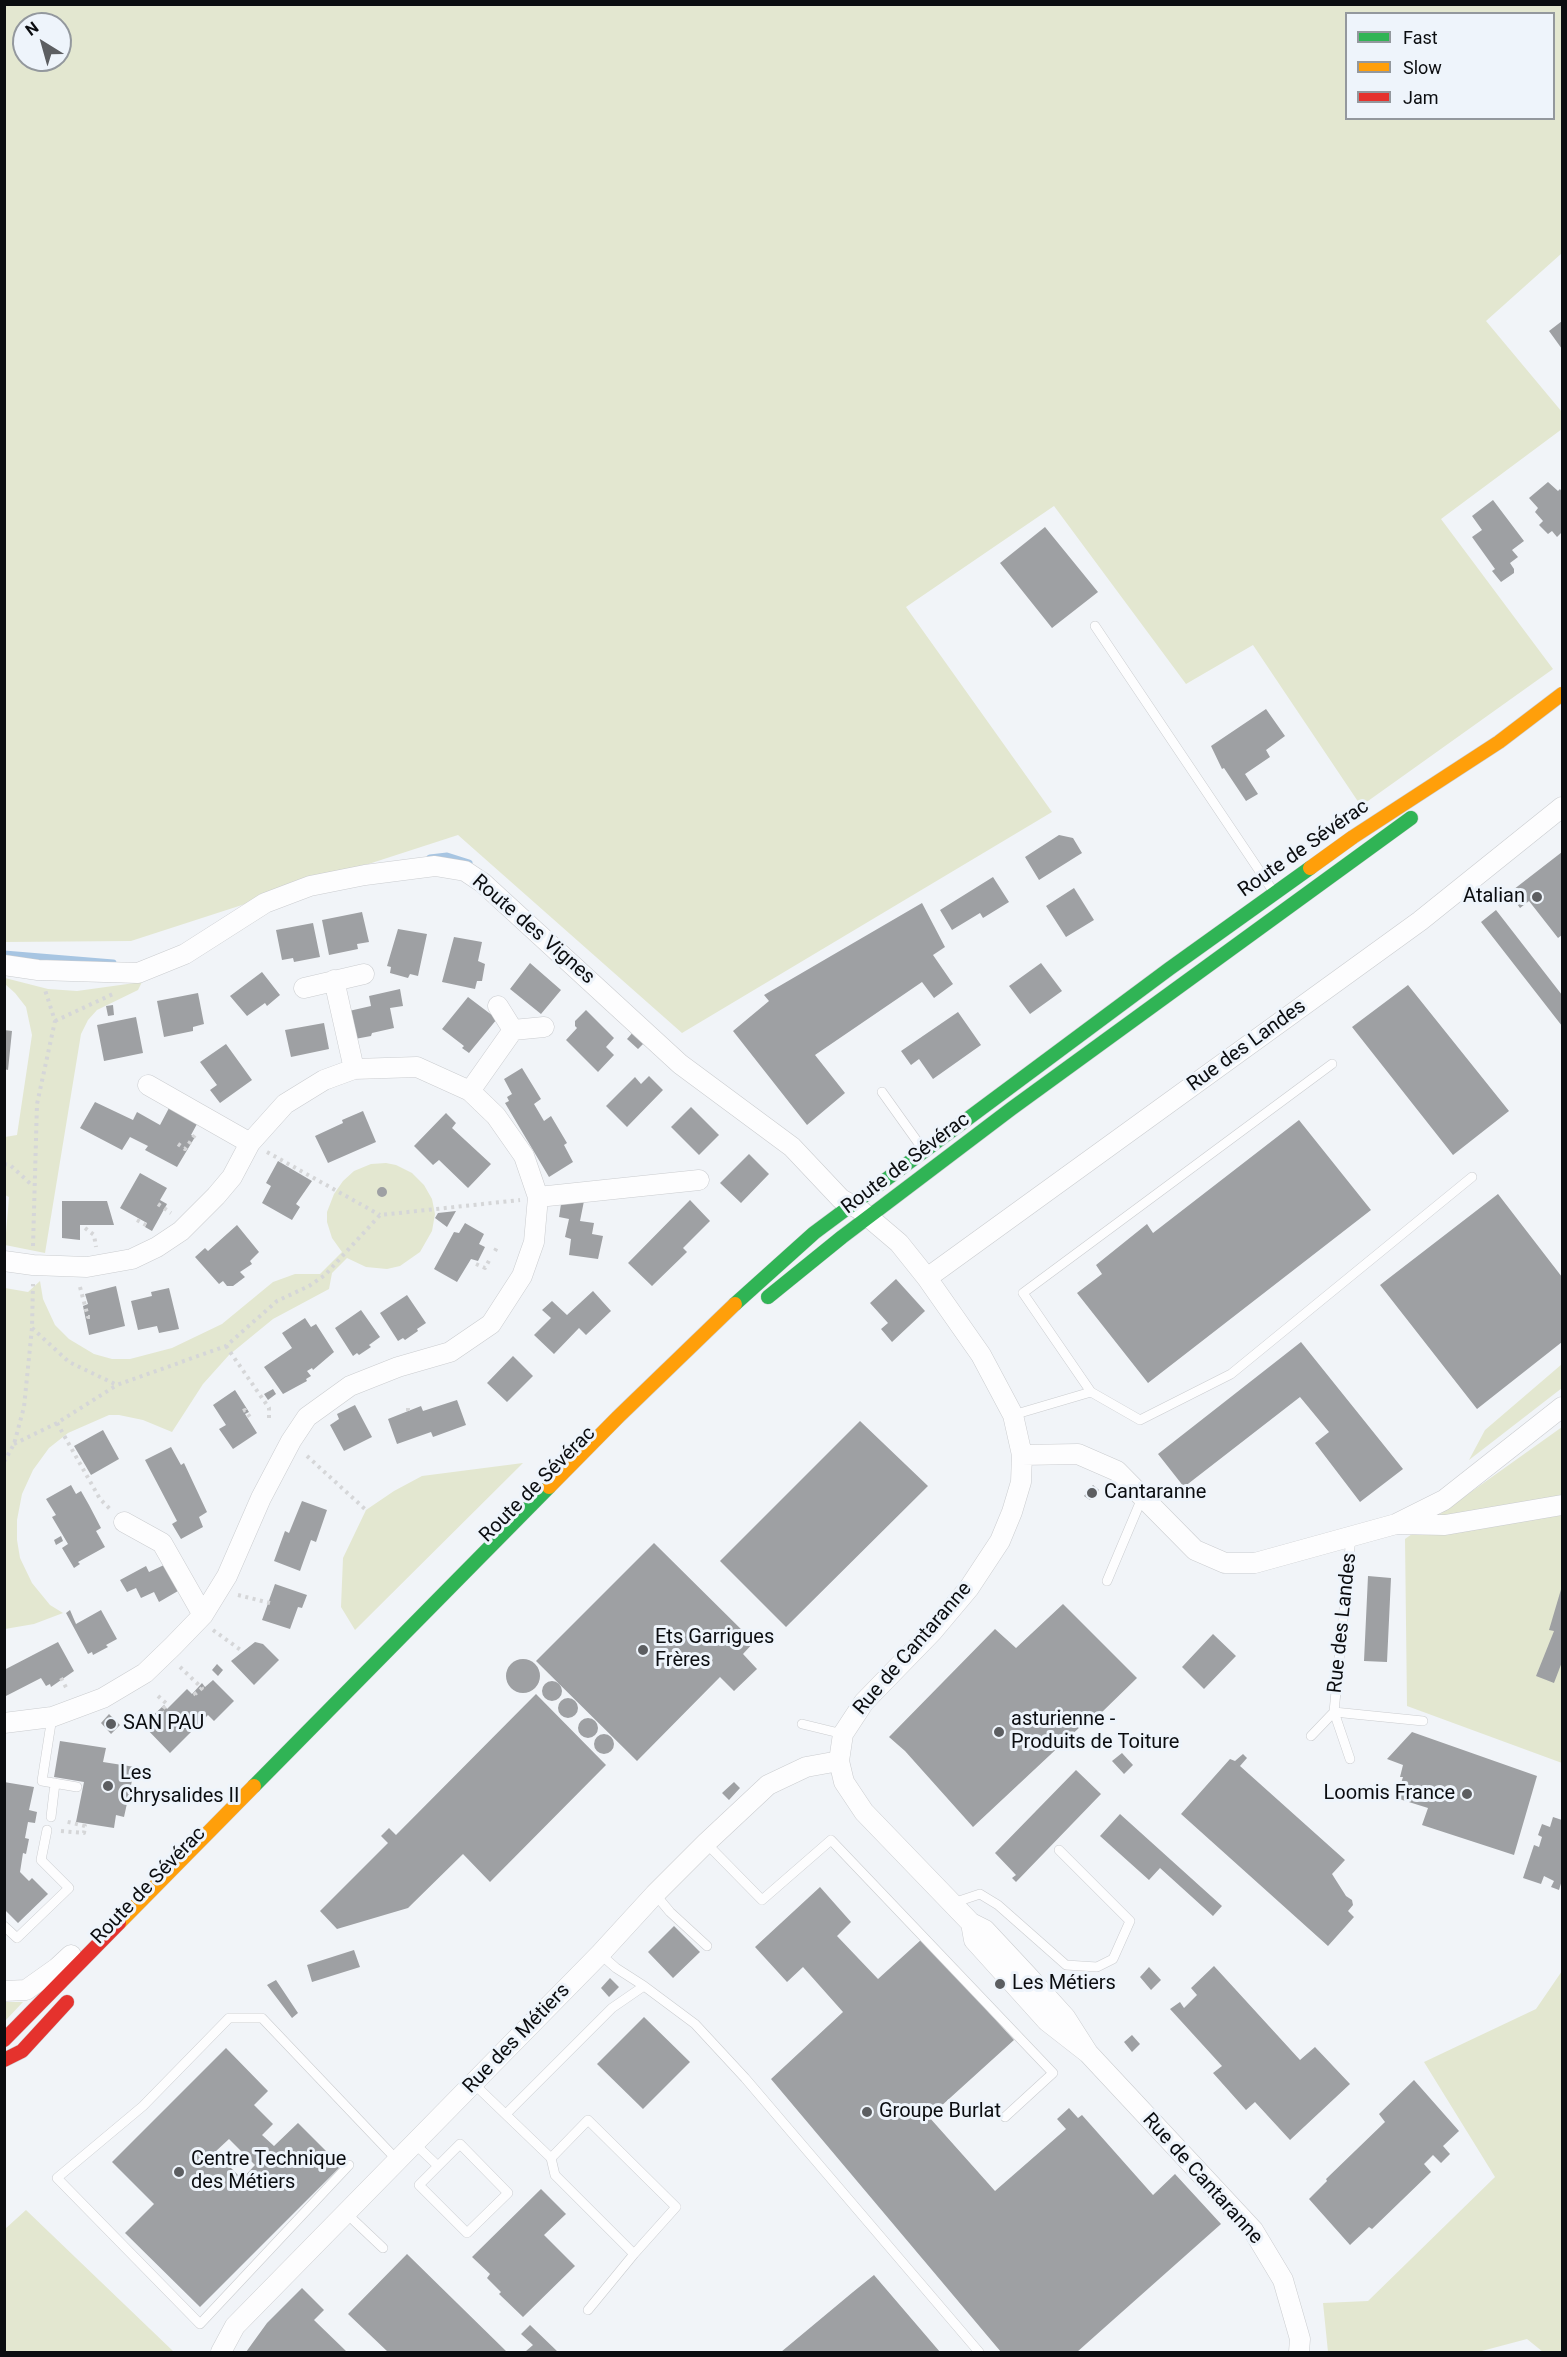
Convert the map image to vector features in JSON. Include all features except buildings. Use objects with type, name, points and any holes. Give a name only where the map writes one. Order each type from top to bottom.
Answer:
[{"type":"main road","name":"Route de Sévérac","points":[[1280,902],[1353,837],[1499,742],[1563,694]]},
{"type":"main road","name":"Route de Sévérac","points":[[753,1308],[770,1296],[860,1210],[927,1154],[1135,994],[1423,809],[1494,754],[1499,742]]},
{"type":"main road","name":"Route de Sévérac","points":[[4,2040],[708,1329],[814,1233],[860,1210],[1011,1109],[1158,1003],[1324,868]]},
{"type":"main road","name":"Route de Sévérac","points":[[231,1829],[585,1464],[728,1330]]},
{"type":"main road","points":[[4,2060],[22,2051],[78,1990]]},
{"type":"street","name":"Rue des Landes","points":[[927,1278],[1420,921],[1563,807]]},
{"type":"street","name":"Route des Vignes","points":[[4,965],[38,970],[138,972],[185,954],[265,903],[310,886],[365,875],[435,866],[465,872],[483,883],[509,906],[680,1064],[792,1147],[841,1199],[860,1210]]},
{"type":"street","points":[[304,988],[363,974]]},
{"type":"street","points":[[334,980],[354,1069]]},
{"type":"street","points":[[498,1006],[513,1030]]},
{"type":"street","points":[[470,1091],[513,1030],[544,1027]]},
{"type":"street","points":[[4,1261],[33,1265],[87,1267],[132,1259],[157,1246],[181,1231],[216,1196],[232,1177],[250,1143],[285,1104],[324,1080],[354,1069],[417,1067],[470,1091],[496,1116],[524,1156],[538,1197],[534,1242],[522,1276],[491,1324],[450,1352],[398,1366],[350,1386],[307,1417],[291,1441],[261,1498],[226,1576],[202,1616],[145,1673],[103,1698],[52,1717],[4,1723]]},
{"type":"street","points":[[148,1085],[250,1143]]},
{"type":"street","points":[[538,1197],[699,1180]]},
{"type":"street","name":"Rue de Cantaranne","points":[[860,1210],[899,1243],[927,1278],[981,1355],[1013,1415],[1022,1455],[1021,1482],[1000,1541],[969,1588],[932,1632],[864,1702],[843,1734],[839,1761],[844,1782],[864,1812],[970,1923],[985,1930],[1065,2017],[1088,2053],[1252,2230],[1283,2280],[1300,2339],[1299,2352]]},
{"type":"street","name":"Rue des Landes","points":[[1022,1455],[1078,1454],[1117,1471],[1195,1550],[1226,1563],[1254,1563],[1396,1524],[1444,1500],[1563,1407]]},
{"type":"street","points":[[1396,1524],[1445,1525],[1563,1505]]},
{"type":"street","points":[[124,1522],[162,1543],[202,1616]]},
{"type":"street","points":[[4,1991],[26,1990],[57,1968],[206,1819],[247,1781],[283,1758]]},
{"type":"street","name":"Rue des Métiers","points":[[221,2352],[235,2326],[474,2084],[706,1843],[768,1785],[806,1767],[839,1761]]},
{"type":"lane","points":[[1095,626],[1280,902]]},
{"type":"lane","points":[[1332,1064],[1023,1293],[1091,1392],[1140,1420],[1231,1374],[1472,1178]]},
{"type":"lane","points":[[882,1092],[927,1154]]},
{"type":"lane","points":[[1013,1415],[1091,1392]]},
{"type":"lane","points":[[1107,1581],[1142,1498]]},
{"type":"lane","name":"Rue des Landes","points":[[1311,1736],[1334,1712],[1351,1537]]},
{"type":"lane","points":[[1350,1759],[1334,1712],[1423,1721]]},
{"type":"lane","points":[[52,1717],[42,1781],[77,1786]]},
{"type":"lane","points":[[802,1724],[843,1734]]},
{"type":"lane","points":[[51,1817],[55,1783]]},
{"type":"lane","points":[[4,1926],[17,1938],[69,1888],[41,1860],[47,1830]]},
{"type":"lane","points":[[706,1843],[762,1900],[831,1840],[1053,2073],[1005,2117]]},
{"type":"lane","points":[[952,1903],[980,1894],[998,1905],[1066,1965],[1097,1967],[1113,1959],[1130,1921],[1059,1850]]},
{"type":"lane","points":[[655,1894],[670,1912],[706,1946]]},
{"type":"lane","points":[[600,1954],[695,2024],[979,2352]]},
{"type":"lane","points":[[506,2114],[612,2008],[644,1986]]},
{"type":"lane","points":[[349,2165],[200,2324],[57,2178],[143,2106],[229,2018],[261,2018],[398,2161]]},
{"type":"lane","points":[[474,2084],[551,2158],[555,2175],[634,2254]]},
{"type":"lane","points":[[551,2158],[588,2120],[676,2207],[588,2310]]},
{"type":"lane","points":[[415,2144],[438,2166]]},
{"type":"lane","points":[[460,2144],[508,2193],[467,2233],[419,2185],[438,2166],[460,2144]]},
{"type":"lane","points":[[346,2212],[383,2248]]},
{"type":"path","points":[[4,1462],[14,1444],[24,1407],[32,1328],[33,1187],[37,1104],[55,1021],[38,970]]},
{"type":"path","points":[[55,1021],[121,990],[138,972]]},
{"type":"path","points":[[178,1144],[185,1149],[193,1136]]},
{"type":"path","points":[[250,1143],[380,1215],[440,1210],[538,1197]]},
{"type":"path","points":[[4,1164],[10,1165],[33,1187]]},
{"type":"path","points":[[14,1444],[57,1423],[117,1384],[226,1346],[278,1301],[309,1286],[325,1275],[380,1215]]},
{"type":"path","points":[[136,1220],[146,1225]]},
{"type":"path","points":[[85,1228],[94,1235],[96,1241]]},
{"type":"path","points":[[476,1264],[485,1268],[491,1257]]},
{"type":"path","points":[[80,1283],[88,1317],[90,1317]]},
{"type":"path","points":[[32,1328],[69,1362],[117,1384]]},
{"type":"path","points":[[226,1346],[268,1408],[269,1420]]},
{"type":"path","points":[[243,1411],[245,1410],[252,1420]]},
{"type":"path","points":[[57,1423],[100,1498],[124,1522]]},
{"type":"path","points":[[291,1441],[366,1510]]},
{"type":"path","points":[[233,1594],[270,1603]]},
{"type":"path","points":[[215,1633],[242,1651]]},
{"type":"path","points":[[180,1666],[202,1688],[195,1694],[197,1695]]},
{"type":"path","points":[[158,1696],[167,1704],[161,1711],[163,1713]]},
{"type":"path","points":[[47,1830],[84,1833],[85,1826],[51,1817]]},
{"type":"green space","points":[[4,5],[1562,5],[1562,253],[1486,321],[1562,412],[1562,429],[1441,519],[1553,669],[1361,806],[1253,645],[1186,684],[1054,506],[906,607],[1052,812],[682,1033],[458,835],[131,941],[5,942]]},
{"type":"green space","points":[[5,978],[48,989],[77,991],[142,982],[138,990],[97,1010],[88,1020],[81,1034],[45,1253],[5,1245],[9,1197],[5,1195],[5,1137],[17,1135],[32,1035],[26,1007],[5,984]]},
{"type":"green space","points":[[386,1163],[412,1173],[424,1185],[432,1199],[435,1214],[432,1231],[420,1252],[400,1266],[387,1269],[366,1267],[347,1258],[332,1273],[329,1289],[273,1319],[229,1355],[203,1384],[172,1432],[143,1420],[109,1415],[68,1433],[49,1448],[33,1470],[22,1494],[17,1520],[17,1540],[20,1558],[32,1583],[50,1605],[63,1613],[34,1624],[5,1629],[5,1288],[28,1292],[40,1281],[43,1299],[55,1325],[69,1339],[94,1354],[112,1359],[130,1359],[172,1348],[222,1324],[273,1282],[295,1274],[320,1274],[342,1252],[332,1238],[327,1222],[327,1212],[334,1194],[354,1171],[371,1164]]},
{"type":"green space","points":[[1562,1364],[1562,1388],[1469,1460],[1485,1430]]},
{"type":"green space","points":[[1562,1427],[1562,1763],[1407,1706],[1405,1539]]},
{"type":"green space","points":[[523,1463],[355,1630],[341,1607],[343,1558],[366,1510],[422,1476]]},
{"type":"green space","points":[[1562,1971],[1562,2352],[1543,2352],[1527,2339],[1478,2352],[1328,2352],[1323,2303],[1368,2301],[1495,2177],[1424,2062],[1536,2009]]},
{"type":"green space","points":[[5,2002],[23,2002],[5,2021]]},
{"type":"green space","points":[[26,2210],[174,2352],[5,2352],[5,2229]]},
{"type":"waterway","points":[[430,858],[447,856],[469,863]]},
{"type":"waterway","points":[[4,954],[113,963]]},
{"type":"traffic: fast","points":[[768,1297],[842,1237],[1011,1109],[1411,818]]},
{"type":"traffic: fast","points":[[735,1304],[814,1233],[1169,969],[1310,868]]},
{"type":"traffic: fast","points":[[254,1786],[549,1487]]},
{"type":"traffic: slow","points":[[1310,868],[1353,837],[1499,742],[1562,694]]},
{"type":"traffic: slow","points":[[549,1487],[735,1304]]},
{"type":"traffic: slow","points":[[119,1923],[254,1786]]},
{"type":"traffic: jam","points":[[4,2040],[119,1923]]},
{"type":"traffic: jam","points":[[4,2060],[22,2051],[67,2002]]},
{"type":"place","name":"Atalian","points":[[1537,897]]},
{"type":"place","name":"Cantaranne","points":[[1092,1493]]},
{"type":"place","name":"Ets Garrigues Frères","points":[[643,1650]]},
{"type":"place","name":"SAN PAU","points":[[111,1724]]},
{"type":"place","name":"asturienne - Produits de Toiture","points":[[999,1732]]},
{"type":"place","name":"Les Chrysalides II","points":[[108,1786]]},
{"type":"place","name":"Loomis France","points":[[1467,1794]]},
{"type":"place","name":"Les Métiers","points":[[1000,1984]]},
{"type":"place","name":"Groupe Burlat","points":[[867,2112]]},
{"type":"place","name":"Centre Technique des Métiers","points":[[179,2172]]}]
